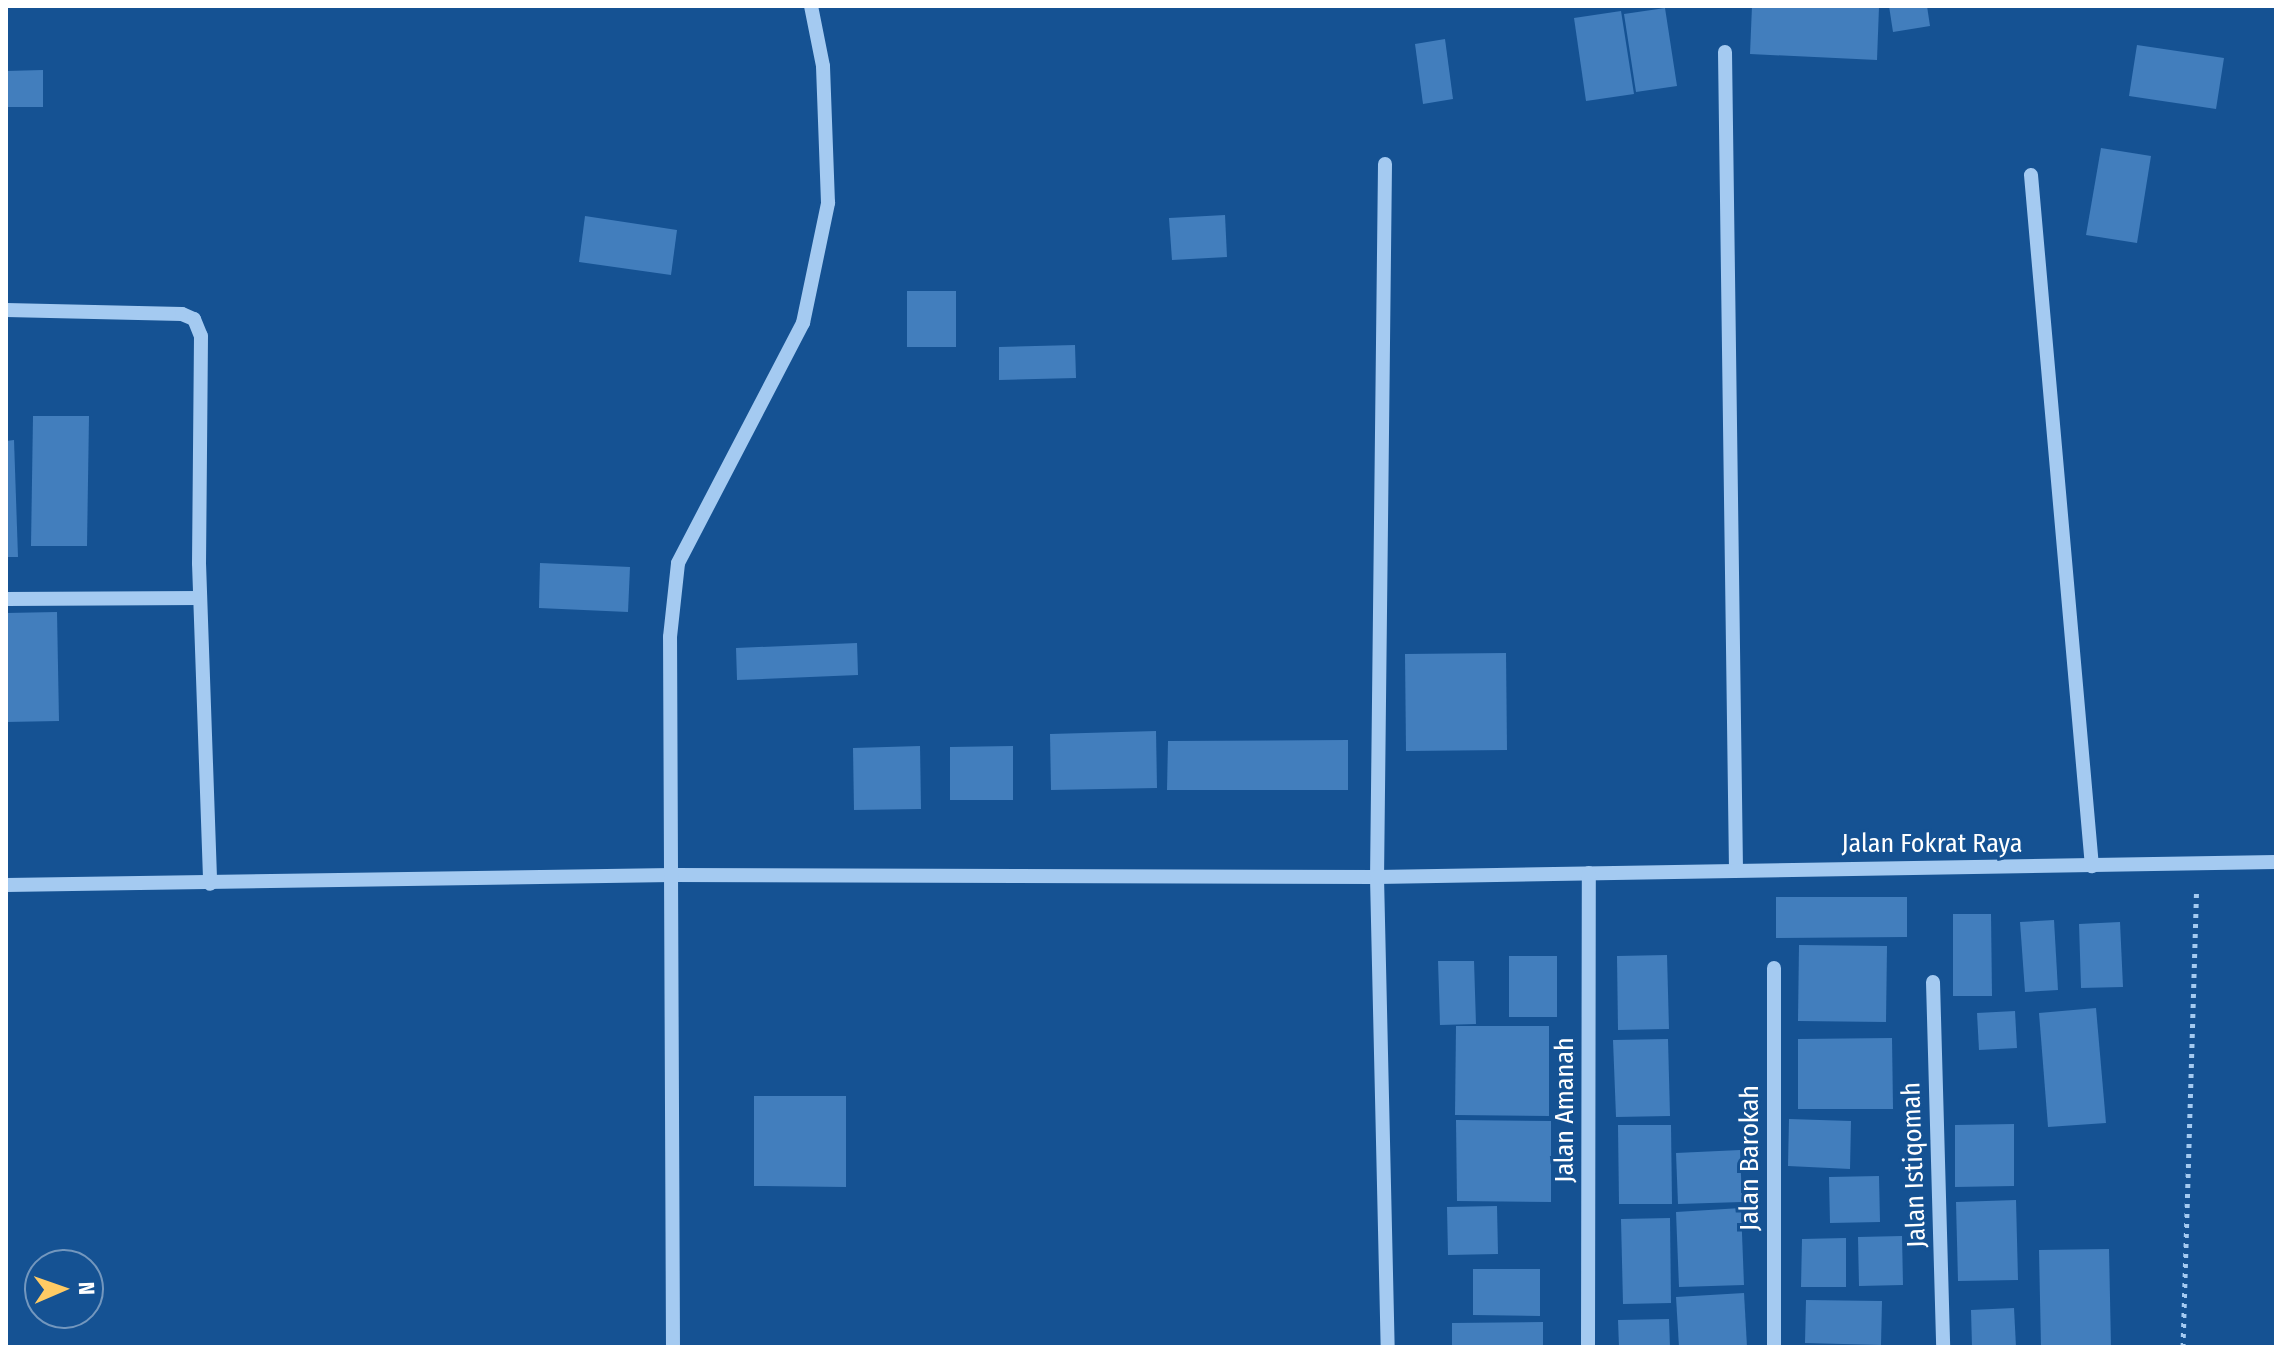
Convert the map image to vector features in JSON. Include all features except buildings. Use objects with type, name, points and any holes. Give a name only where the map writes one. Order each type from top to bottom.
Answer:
[{"type":"street","points":[[673,1347],[670,637],[678,563],[803,323],[828,203],[823,66],[811,6]]},
{"type":"street","points":[[1725,52],[1736,868]]},
{"type":"street","points":[[1385,164],[1377,877],[1388,1347]]},
{"type":"street","points":[[2031,175],[2092,866]]},
{"type":"street","points":[[6,310],[182,314],[194,319],[201,336],[200,598],[210,884]]},
{"type":"street","points":[[6,599],[200,598]]},
{"type":"street","name":"Jalan Fokrat Raya","points":[[6,885],[672,875],[1377,877],[1736,868],[2276,862]]},
{"type":"street","name":"Jalan Amanah","points":[[1588,1347],[1589,873]]},
{"type":"street","name":"Jalan Barokah","points":[[1774,968],[1774,1347]]},
{"type":"street","name":"Jalan Istiqomah","points":[[1933,982],[1943,1347]]},
{"type":"path","points":[[2183,1347],[2198,863]]}]
